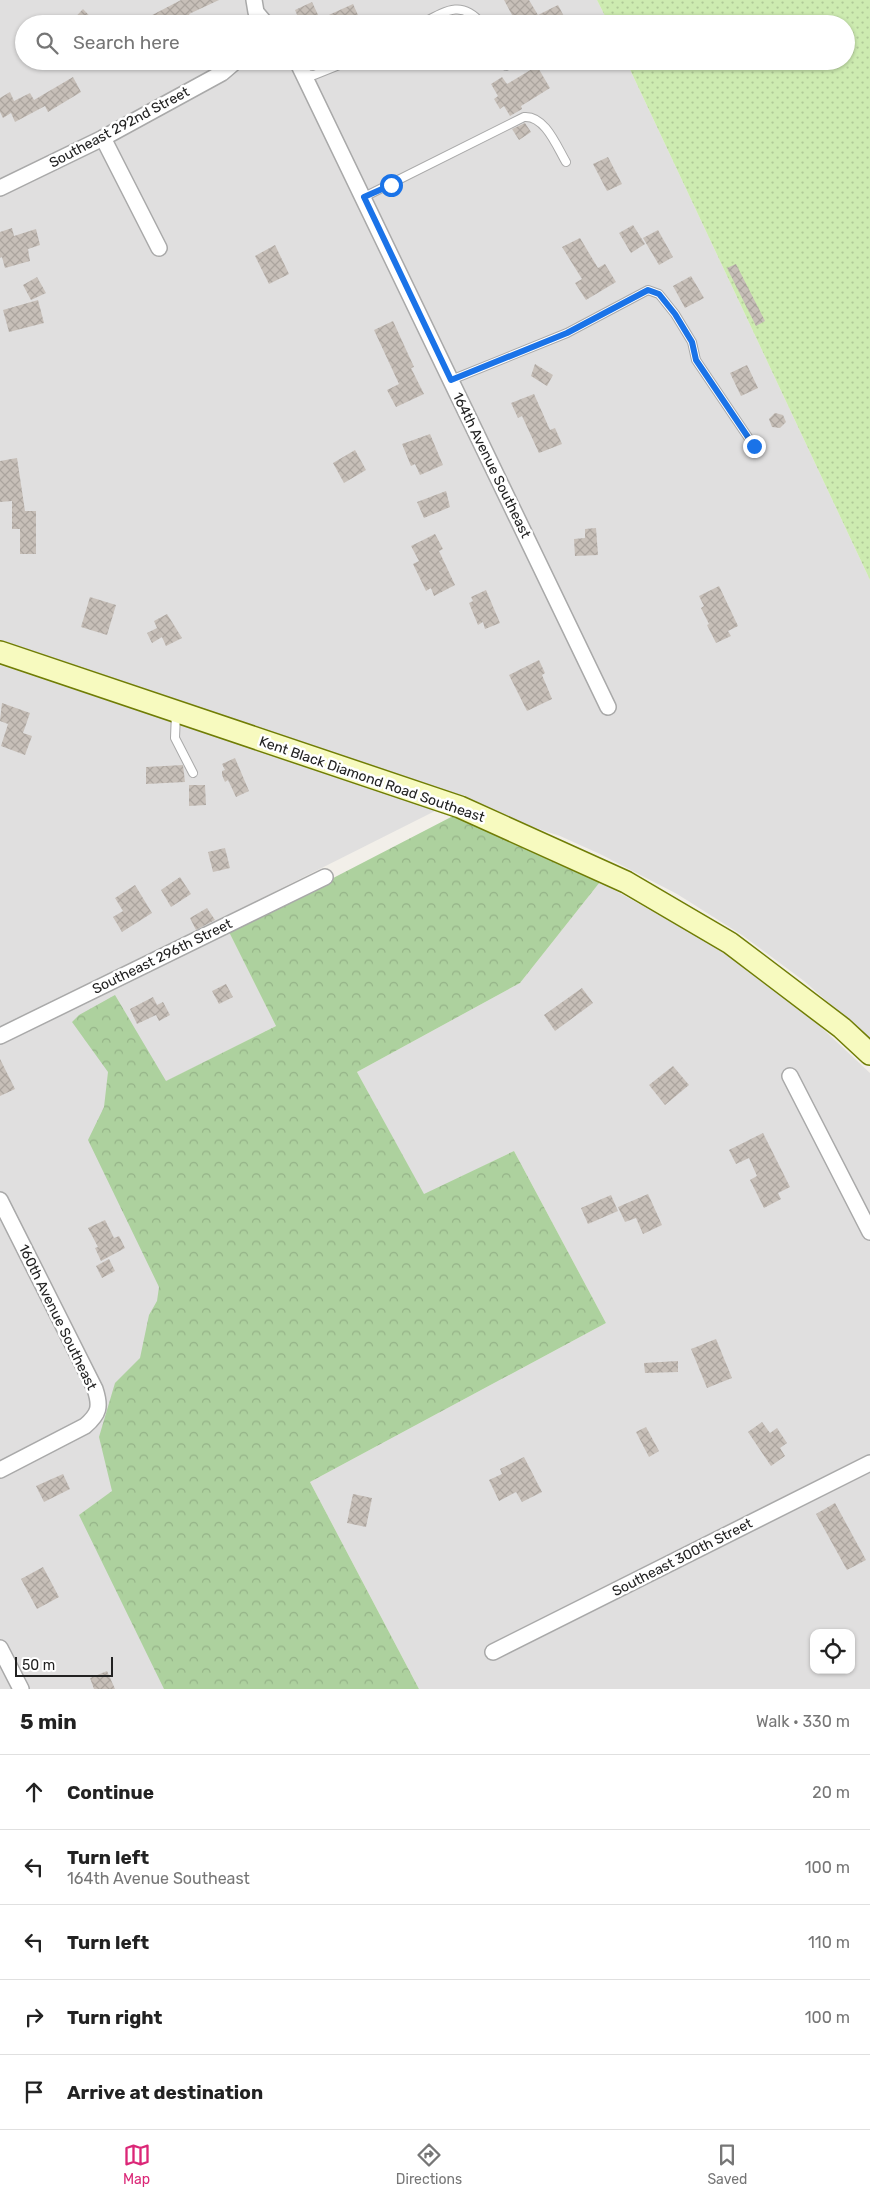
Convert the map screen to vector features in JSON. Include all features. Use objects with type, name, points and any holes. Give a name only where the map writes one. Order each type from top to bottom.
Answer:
[{"type":"street","name":"Southeast 292nd Street","points":[[0,188],[103,138],[226,70]]},
{"type":"street","name":"164th Avenue Southeast","points":[[302,70],[608,708]]},
{"type":"street","points":[[103,138],[159,248]]},
{"type":"street","name":"Kent Black Diamond Road Southeast","points":[[0,652],[460,807],[626,882],[730,943],[842,1028],[870,1054]]},
{"type":"street","name":"Southeast 296th Street","points":[[0,1036],[325,877]]},
{"type":"street","points":[[790,1076],[870,1232]]},
{"type":"street","name":"160th Avenue Southeast","points":[[0,1200],[100,1402],[97,1416],[85,1426],[0,1470]]},
{"type":"street","name":"Southeast 300th Street","points":[[493,1652],[870,1463]]},
{"type":"street","points":[[0,1648],[21,1689]]},
{"type":"lane","points":[[438,15],[455,6],[464,6],[476,15]]},
{"type":"lane","points":[[305,70],[314,75],[326,70]]},
{"type":"lane","points":[[364,197],[524,117],[540,122],[566,162]]},
{"type":"lane","points":[[451,380],[567,333],[648,290],[659,294],[675,314],[692,342],[696,360],[754,446]]},
{"type":"lane","points":[[176,711],[175,738],[193,773]]},
{"type":"shaded area","points":[[0,0],[597,0],[604,15],[15,15],[15,70],[630,70],[870,580],[870,1039],[804,981],[742,935],[677,894],[600,854],[560,836],[0,650]]},
{"type":"shaded area","points":[[0,665],[437,810],[222,918],[276,1026],[129,1100],[250,1689],[0,1689]]},
{"type":"shaded area","points":[[600,882],[709,943],[743,966],[809,1016],[870,1073],[870,1689],[419,1689],[310,1482],[606,1323],[514,1151],[424,1195],[357,1072],[520,983]]},
{"type":"green space","points":[[597,0],[870,0],[870,580],[630,70],[855,70],[855,15],[604,15]]},
{"type":"green space","points":[[453,816],[600,882],[520,983],[357,1072],[424,1194],[514,1151],[606,1323],[310,1482],[419,1689],[164,1689],[79,1515],[112,1491],[99,1437],[115,1383],[140,1358],[149,1315],[157,1301],[159,1287],[88,1140],[104,1107],[108,1072],[72,1022],[79,1015],[115,995],[166,1081],[276,1026],[229,932]]},
{"type":"building","points":[[181,0],[219,0],[190,15],[152,15]]},
{"type":"building","points":[[504,0],[529,0],[538,15],[512,15]]},
{"type":"building","points":[[312,2],[318,15],[297,15],[295,10]]},
{"type":"building","points":[[353,4],[358,15],[329,15]]},
{"type":"building","points":[[558,5],[563,15],[538,15]]},
{"type":"building","points":[[83,9],[89,15],[77,15]]},
{"type":"building","points":[[530,70],[539,70],[550,88],[521,106],[522,109],[510,116],[504,106],[500,109],[494,99],[498,96],[491,84],[502,77],[507,84]]},
{"type":"building","points":[[73,77],[81,92],[48,112],[45,106],[15,122],[11,113],[3,118],[0,112],[0,98],[10,92],[14,101],[30,93],[34,100]]},
{"type":"building","points":[[525,123],[531,132],[519,140],[512,129]]},
{"type":"building","points":[[608,157],[622,184],[607,191],[593,164]]},
{"type":"building","points":[[633,225],[645,244],[631,253],[619,233]]},
{"type":"building","points":[[12,228],[14,236],[36,229],[40,245],[28,249],[30,261],[5,268],[2,257],[0,258],[0,232]]},
{"type":"building","points":[[658,230],[673,257],[659,265],[643,238]]},
{"type":"building","points":[[580,238],[598,268],[605,264],[616,282],[586,300],[575,283],[582,279],[562,247]]},
{"type":"building","points":[[275,245],[289,274],[269,284],[255,256]]},
{"type":"building","points":[[736,264],[765,321],[756,326],[727,268]]},
{"type":"building","points":[[691,276],[704,298],[685,308],[673,286]]},
{"type":"building","points":[[37,277],[46,293],[31,300],[23,285]]},
{"type":"building","points":[[38,300],[44,323],[9,332],[3,310]]},
{"type":"building","points":[[393,321],[414,367],[411,368],[424,394],[396,407],[387,390],[399,384],[374,330]]},
{"type":"building","points":[[535,364],[553,375],[547,386],[531,376]]},
{"type":"building","points":[[747,365],[758,388],[741,396],[730,373]]},
{"type":"building","points":[[534,394],[550,430],[555,428],[562,444],[539,453],[522,416],[518,418],[511,403]]},
{"type":"building","points":[[775,413],[783,415],[786,422],[780,428],[772,427],[769,419]]},
{"type":"building","points":[[430,434],[443,465],[420,475],[415,464],[411,466],[402,444]]},
{"type":"building","points":[[355,450],[366,470],[344,483],[333,463]]},
{"type":"building","points":[[17,458],[25,511],[36,511],[36,554],[20,554],[20,529],[12,529],[12,501],[0,502],[0,461]]},
{"type":"building","points":[[446,491],[450,507],[424,518],[417,502]]},
{"type":"building","points":[[596,528],[598,555],[575,556],[574,539],[585,538],[585,529]]},
{"type":"building","points":[[435,534],[443,549],[439,551],[455,585],[434,596],[431,588],[426,591],[413,564],[419,561],[411,546]]},
{"type":"building","points":[[719,586],[738,626],[728,631],[731,636],[716,643],[707,625],[709,624],[701,608],[704,606],[699,596]]},
{"type":"building","points":[[486,590],[500,623],[485,629],[483,622],[478,625],[469,603],[473,601],[471,597]]},
{"type":"building","points":[[90,597],[116,605],[107,635],[81,627]]},
{"type":"building","points":[[167,614],[182,638],[166,646],[162,637],[152,643],[147,633],[157,628],[154,621]]},
{"type":"building","points":[[539,660],[545,673],[542,675],[552,699],[527,711],[509,675]]},
{"type":"building","points":[[2,703],[30,713],[23,733],[32,736],[25,755],[1,746],[8,724],[0,721]]},
{"type":"building","points":[[235,758],[249,791],[236,797],[228,780],[225,782],[222,775],[222,771],[225,770],[222,764]]},
{"type":"building","points":[[183,765],[185,782],[146,784],[146,767]]},
{"type":"building","points":[[189,785],[205,785],[206,805],[189,806]]},
{"type":"building","points":[[225,848],[230,868],[213,872],[208,852]]},
{"type":"building","points":[[180,877],[191,894],[171,907],[161,890]]},
{"type":"building","points":[[135,885],[152,913],[122,932],[113,917],[123,911],[115,898]]},
{"type":"building","points":[[207,908],[215,920],[196,930],[190,918]]},
{"type":"building","points":[[226,984],[233,997],[219,1004],[212,991]]},
{"type":"building","points":[[582,988],[593,1003],[555,1031],[544,1015]]},
{"type":"building","points":[[153,997],[157,1005],[163,1002],[170,1015],[159,1021],[156,1015],[137,1024],[130,1009]]},
{"type":"building","points":[[0,1059],[15,1089],[0,1096]]},
{"type":"building","points":[[673,1066],[689,1085],[665,1105],[649,1085]]},
{"type":"building","points":[[763,1133],[790,1187],[778,1193],[781,1199],[764,1208],[750,1180],[757,1176],[749,1158],[736,1164],[729,1150]]},
{"type":"building","points":[[648,1194],[662,1225],[643,1234],[636,1218],[625,1222],[618,1207]]},
{"type":"building","points":[[611,1195],[618,1211],[588,1224],[581,1208]]},
{"type":"building","points":[[105,1220],[114,1238],[119,1236],[125,1248],[101,1261],[95,1248],[98,1247],[88,1228]]},
{"type":"building","points":[[109,1259],[115,1271],[102,1278],[96,1266]]},
{"type":"building","points":[[716,1339],[732,1378],[707,1388],[691,1349]]},
{"type":"building","points":[[678,1361],[678,1372],[645,1373],[644,1363]]},
{"type":"building","points":[[762,1422],[770,1433],[777,1428],[787,1443],[780,1448],[785,1456],[771,1466],[748,1432]]},
{"type":"building","points":[[646,1427],[659,1451],[649,1457],[636,1432]]},
{"type":"building","points":[[524,1457],[542,1492],[522,1502],[516,1492],[499,1501],[489,1480],[502,1474],[500,1469]]},
{"type":"building","points":[[63,1474],[70,1489],[44,1502],[36,1486]]},
{"type":"building","points":[[353,1494],[372,1498],[366,1527],[347,1523]]},
{"type":"building","points":[[835,1503],[866,1560],[847,1570],[816,1514]]},
{"type":"building","points":[[43,1567],[59,1597],[37,1609],[21,1579]]},
{"type":"building","points":[[107,1671],[115,1689],[94,1689],[90,1678]]},
{"type":"route","points":[[391,185],[364,197],[451,380],[567,333],[648,290],[659,294],[675,314],[692,342],[696,360],[754,446]]}]
